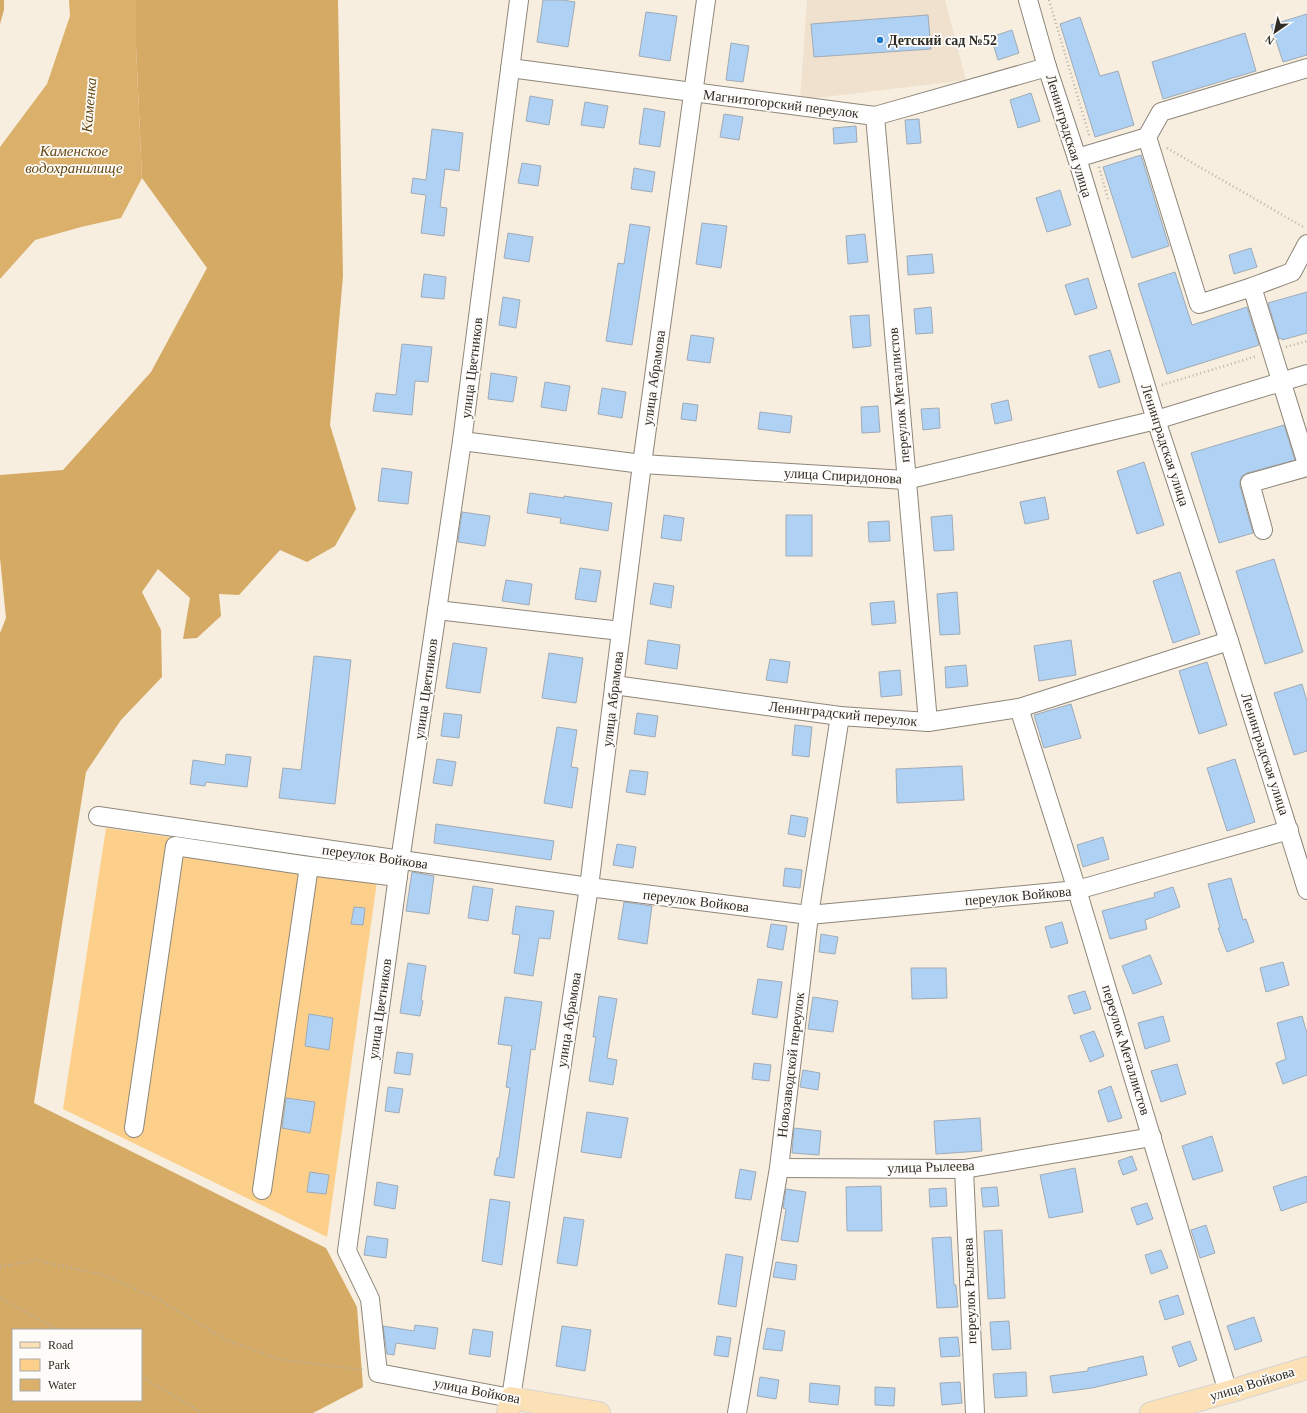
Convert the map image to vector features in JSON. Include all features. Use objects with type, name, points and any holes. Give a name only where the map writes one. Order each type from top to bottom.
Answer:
[{"type":"main road","name":"улица Войкова","points":[[1151,1413],[1307,1368]]},
{"type":"main road","name":"улица Войкова","points":[[510,1405],[599,1413]]},
{"type":"street","name":"улица Цветников","points":[[378,1372],[370,1299],[347,1251],[399,869],[462,441],[519,0]]},
{"type":"street","name":"улица Абрамова","points":[[510,1405],[589,887],[642,464],[706,0]]},
{"type":"street","name":"Ленинградская улица","points":[[1028,0],[1047,67],[1077,158],[1156,420],[1229,641],[1307,890]]},
{"type":"street","name":"Магнитогорский переулок","points":[[510,68],[875,116],[1047,67]]},
{"type":"street","points":[[1307,68],[1161,112],[1148,137],[1198,304],[1252,287],[1292,272],[1307,244]]},
{"type":"street","name":"переулок Металлистов","points":[[875,116],[928,722]]},
{"type":"street","points":[[1077,158],[1148,137]]},
{"type":"street","points":[[1252,287],[1307,466],[1250,484],[1264,530]]},
{"type":"street","name":"улица Спиридонова","points":[[462,441],[642,464],[906,480],[1156,420],[1307,374]]},
{"type":"street","points":[[437,610],[621,631]]},
{"type":"street","name":"Ленинградский переулок","points":[[614,685],[840,716],[928,722],[1019,708],[1229,641]]},
{"type":"street","name":"переулок Металлистов","points":[[1019,708],[1078,890],[1228,1392]]},
{"type":"street","name":"Новозаводской переулок","points":[[737,1413],[778,1168],[809,915],[840,716]]},
{"type":"street","name":"переулок Войкова","points":[[98,816],[399,869],[589,887],[809,915],[1078,890],[1289,830]]},
{"type":"street","points":[[134,1128],[175,846],[309,866],[399,869]]},
{"type":"street","points":[[262,1190],[309,866]]},
{"type":"street","name":"улица Рылеева","points":[[778,1168],[964,1169],[1152,1137]]},
{"type":"street","name":"переулок Рылеева","points":[[964,1169],[975,1413]]},
{"type":"street","name":"улица Войкова","points":[[378,1372],[510,1405]]},
{"type":"path","points":[[1148,137],[1307,229]]},
{"type":"path","points":[[1161,386],[1307,341]]},
{"type":"path","points":[[0,1267],[36,1260],[103,1275],[160,1300],[226,1340],[278,1359],[378,1372]]},
{"type":"path","points":[[0,1298],[56,1329]]},
{"type":"path","points":[[142,1377],[202,1413]]},
{"type":"shaded area","points":[[0,0],[4,0],[4,10],[0,24]]},
{"type":"shaded area","points":[[136,0],[338,0],[343,276],[330,425],[356,509],[335,546],[307,562],[280,550],[239,595],[219,594],[221,616],[197,638],[183,639],[190,598],[158,569],[142,592],[161,630],[162,677],[121,720],[86,772],[34,1103],[326,1248],[357,1307],[363,1387],[313,1413],[0,1413],[0,633],[6,618],[0,558],[0,475],[63,470],[151,372],[207,268],[142,178],[136,46]]},
{"type":"shaded area","name":"Детский сад №52","points":[[807,0],[945,0],[966,80],[800,100]]},
{"type":"green space","points":[[106,828],[379,867],[327,1237],[63,1109]]},
{"type":"water","name":"Каменское водохранилище","points":[[69,0],[136,0],[136,46],[142,178],[121,218],[35,240],[0,279],[0,147],[47,84],[70,16]]},
{"type":"building","points":[[543,0],[575,2],[568,47],[537,42]]},
{"type":"building","points":[[646,12],[677,16],[670,61],[639,56]]},
{"type":"building","points":[[1307,14],[1307,55],[1283,62],[1271,25]]},
{"type":"building","points":[[928,15],[931,49],[814,57],[811,24]]},
{"type":"building","points":[[1080,17],[1100,76],[1118,71],[1134,125],[1095,137],[1060,24]]},
{"type":"building","points":[[1012,30],[1019,53],[998,60],[991,37]]},
{"type":"building","points":[[1245,33],[1256,71],[1163,99],[1152,62]]},
{"type":"building","points":[[731,43],[749,46],[743,82],[726,80]]},
{"type":"building","points":[[1031,93],[1040,121],[1018,128],[1010,100]]},
{"type":"building","points":[[530,96],[553,100],[549,125],[526,121]]},
{"type":"building","points":[[585,102],[608,106],[604,128],[581,125]]},
{"type":"building","points":[[644,108],[665,112],[660,147],[639,144]]},
{"type":"building","points":[[724,114],[743,117],[739,140],[720,137]]},
{"type":"building","points":[[919,119],[921,143],[907,144],[905,120]]},
{"type":"building","points":[[856,126],[857,142],[834,144],[833,128]]},
{"type":"building","points":[[432,129],[463,133],[459,171],[445,169],[440,207],[447,208],[444,236],[421,233],[426,195],[411,193],[413,178],[426,180]]},
{"type":"building","points":[[1141,155],[1169,246],[1132,258],[1103,167]]},
{"type":"building","points":[[522,163],[541,166],[538,186],[518,183]]},
{"type":"building","points":[[634,168],[655,172],[652,192],[631,189]]},
{"type":"building","points":[[1060,190],[1071,225],[1047,232],[1036,198]]},
{"type":"building","points":[[702,223],[727,226],[721,268],[696,264]]},
{"type":"building","points":[[630,224],[650,227],[632,345],[606,341],[618,263],[624,264]]},
{"type":"building","points":[[508,233],[533,237],[529,262],[504,258]]},
{"type":"building","points":[[865,234],[868,262],[848,264],[846,236]]},
{"type":"building","points":[[1251,248],[1257,267],[1234,274],[1229,255]]},
{"type":"building","points":[[932,254],[934,273],[908,275],[907,256]]},
{"type":"building","points":[[1175,272],[1192,325],[1247,307],[1259,345],[1167,374],[1138,284]]},
{"type":"building","points":[[424,274],[446,277],[444,299],[421,297]]},
{"type":"building","points":[[1088,278],[1097,308],[1075,315],[1065,285]]},
{"type":"building","points":[[1307,292],[1307,333],[1282,340],[1281,338],[1279,339],[1268,303]]},
{"type":"building","points":[[503,297],[520,300],[516,328],[499,325]]},
{"type":"building","points":[[931,307],[933,333],[916,334],[914,309]]},
{"type":"building","points":[[869,315],[871,346],[853,348],[850,316]]},
{"type":"building","points":[[691,335],[714,338],[710,363],[687,360]]},
{"type":"building","points":[[402,344],[432,347],[428,382],[415,381],[412,415],[373,411],[376,393],[396,395]]},
{"type":"building","points":[[1110,350],[1120,382],[1099,388],[1089,356]]},
{"type":"building","points":[[491,373],[517,377],[513,402],[488,399]]},
{"type":"building","points":[[545,382],[570,386],[566,411],[541,407]]},
{"type":"building","points":[[602,388],[626,392],[622,418],[598,414]]},
{"type":"building","points":[[1008,400],[1012,420],[995,424],[991,404]]},
{"type":"building","points":[[683,403],[698,405],[696,421],[681,419]]},
{"type":"building","points":[[878,406],[880,432],[862,433],[861,407]]},
{"type":"building","points":[[939,408],[940,428],[923,430],[921,409]]},
{"type":"building","points":[[760,412],[792,416],[790,433],[758,429]]},
{"type":"building","points":[[1284,425],[1295,460],[1247,473],[1242,476],[1240,486],[1253,533],[1219,543],[1191,453]]},
{"type":"building","points":[[1144,462],[1164,525],[1137,534],[1117,471]]},
{"type":"building","points":[[382,468],[412,472],[408,504],[378,501]]},
{"type":"building","points":[[530,493],[612,503],[608,531],[560,523],[561,518],[527,513]]},
{"type":"building","points":[[1045,497],[1049,519],[1025,524],[1020,502]]},
{"type":"building","points":[[462,512],[490,516],[485,546],[458,542]]},
{"type":"building","points":[[664,515],[684,518],[681,541],[661,538]]},
{"type":"building","points":[[786,515],[812,515],[812,556],[786,556]]},
{"type":"building","points":[[952,515],[954,550],[934,551],[931,517]]},
{"type":"building","points":[[889,521],[890,541],[869,542],[868,522]]},
{"type":"building","points":[[1274,559],[1303,652],[1265,664],[1236,571]]},
{"type":"building","points":[[580,568],[601,571],[596,602],[575,599]]},
{"type":"building","points":[[1180,572],[1200,634],[1173,643],[1153,581]]},
{"type":"building","points":[[506,580],[532,584],[529,605],[502,601]]},
{"type":"building","points":[[654,583],[674,586],[671,608],[650,604]]},
{"type":"building","points":[[957,592],[960,634],[940,635],[937,594]]},
{"type":"building","points":[[894,601],[896,623],[872,625],[870,603]]},
{"type":"building","points":[[648,640],[680,645],[677,669],[645,664]]},
{"type":"building","points":[[1071,640],[1076,675],[1039,681],[1034,646]]},
{"type":"building","points":[[453,643],[487,648],[480,693],[446,688]]},
{"type":"building","points":[[549,653],[583,658],[576,703],[542,698]]},
{"type":"building","points":[[314,656],[351,660],[335,804],[279,798],[283,768],[301,770]]},
{"type":"building","points":[[770,659],[790,662],[787,683],[766,680]]},
{"type":"building","points":[[1207,662],[1227,725],[1199,734],[1179,671]]},
{"type":"building","points":[[966,665],[968,686],[946,688],[945,667]]},
{"type":"building","points":[[900,670],[902,695],[881,697],[879,672]]},
{"type":"building","points":[[1302,684],[1307,701],[1307,751],[1294,755],[1274,693]]},
{"type":"building","points":[[1071,704],[1081,738],[1044,748],[1034,715]]},
{"type":"building","points":[[444,713],[462,715],[459,738],[441,736]]},
{"type":"building","points":[[637,713],[658,716],[655,737],[634,734]]},
{"type":"building","points":[[795,725],[812,727],[809,757],[792,755]]},
{"type":"building","points":[[557,727],[577,730],[571,767],[578,768],[572,808],[544,803]]},
{"type":"building","points":[[226,754],[251,757],[247,787],[206,782],[205,786],[190,784],[193,760],[225,765]]},
{"type":"building","points":[[437,759],[456,762],[452,786],[433,783]]},
{"type":"building","points":[[1235,759],[1255,822],[1227,831],[1207,768]]},
{"type":"building","points":[[962,766],[964,800],[897,803],[896,769]]},
{"type":"building","points":[[630,770],[648,772],[645,795],[626,792]]},
{"type":"building","points":[[791,815],[808,818],[805,837],[788,834]]},
{"type":"building","points":[[436,824],[554,841],[551,860],[434,843]]},
{"type":"building","points":[[1103,837],[1109,859],[1083,867],[1077,845]]},
{"type":"building","points":[[617,844],[636,847],[633,868],[613,865]]},
{"type":"building","points":[[785,868],[802,870],[800,888],[783,886]]},
{"type":"building","points":[[412,872],[434,876],[429,914],[406,911]]},
{"type":"building","points":[[1231,878],[1243,920],[1246,919],[1254,942],[1227,952],[1218,928],[1220,928],[1208,884]]},
{"type":"building","points":[[473,886],[493,889],[488,921],[468,918]]},
{"type":"building","points":[[1173,887],[1180,907],[1145,920],[1147,929],[1110,939],[1102,911],[1155,897],[1154,893]]},
{"type":"building","points":[[624,902],[652,906],[647,944],[618,939]]},
{"type":"building","points":[[516,906],[554,911],[550,939],[539,938],[533,976],[514,973],[520,935],[512,934]]},
{"type":"building","points":[[354,907],[365,908],[363,925],[351,924]]},
{"type":"building","points":[[1062,922],[1068,943],[1051,948],[1045,927]]},
{"type":"building","points":[[771,924],[787,926],[783,950],[767,947]]},
{"type":"building","points":[[821,934],[838,937],[835,954],[819,952]]},
{"type":"building","points":[[1150,955],[1162,984],[1133,994],[1122,966]]},
{"type":"building","points":[[1283,962],[1289,985],[1266,992],[1260,968]]},
{"type":"building","points":[[408,963],[426,966],[420,1016],[400,1013]]},
{"type":"building","points":[[911,968],[946,968],[947,998],[912,999]]},
{"type":"building","points":[[758,979],[782,982],[777,1018],[752,1014]]},
{"type":"building","points":[[1085,991],[1091,1009],[1074,1014],[1068,996]]},
{"type":"building","points":[[599,996],[617,999],[607,1058],[617,1060],[613,1085],[589,1081],[596,1037],[593,1037]]},
{"type":"building","points":[[505,997],[542,1002],[535,1050],[531,1049],[514,1178],[494,1175],[497,1158],[499,1158],[510,1088],[506,1087],[512,1046],[498,1044]]},
{"type":"building","points":[[813,997],[838,1001],[833,1032],[808,1029]]},
{"type":"building","points":[[309,1014],[333,1018],[329,1050],[305,1046]]},
{"type":"building","points":[[1163,1016],[1170,1041],[1145,1049],[1138,1023]]},
{"type":"building","points":[[1302,1016],[1307,1033],[1307,1075],[1283,1084],[1276,1063],[1286,1059],[1277,1023]]},
{"type":"building","points":[[1094,1031],[1104,1056],[1090,1062],[1080,1036]]},
{"type":"building","points":[[397,1052],[413,1054],[410,1075],[394,1073]]},
{"type":"building","points":[[754,1063],[771,1065],[769,1081],[752,1079]]},
{"type":"building","points":[[1177,1064],[1186,1094],[1161,1102],[1151,1071]]},
{"type":"building","points":[[803,1070],[820,1073],[818,1090],[800,1087]]},
{"type":"building","points":[[1111,1086],[1122,1118],[1108,1122],[1098,1091]]},
{"type":"building","points":[[388,1087],[403,1089],[399,1113],[385,1111]]},
{"type":"building","points":[[286,1098],[315,1102],[310,1133],[282,1128]]},
{"type":"building","points":[[587,1112],[628,1118],[621,1158],[581,1152]]},
{"type":"building","points":[[980,1118],[982,1151],[936,1154],[934,1121]]},
{"type":"building","points":[[794,1128],[821,1131],[819,1155],[792,1153]]},
{"type":"building","points":[[1212,1136],[1223,1171],[1193,1180],[1182,1146]]},
{"type":"building","points":[[1132,1156],[1137,1170],[1123,1175],[1118,1161]]},
{"type":"building","points":[[1075,1168],[1083,1212],[1049,1218],[1040,1175]]},
{"type":"building","points":[[740,1169],[756,1172],[751,1200],[735,1198]]},
{"type":"building","points":[[310,1172],[329,1175],[326,1194],[307,1192]]},
{"type":"building","points":[[1307,1176],[1307,1202],[1281,1211],[1273,1187]]},
{"type":"building","points":[[377,1182],[398,1186],[395,1209],[374,1205]]},
{"type":"building","points":[[881,1186],[882,1231],[847,1231],[846,1187]]},
{"type":"building","points":[[997,1187],[999,1206],[983,1207],[981,1188]]},
{"type":"building","points":[[946,1188],[947,1206],[930,1207],[929,1189]]},
{"type":"building","points":[[786,1189],[806,1192],[798,1242],[781,1240],[786,1209],[783,1208]]},
{"type":"building","points":[[490,1199],[510,1202],[502,1265],[482,1261]]},
{"type":"building","points":[[1147,1203],[1153,1219],[1137,1225],[1131,1208]]},
{"type":"building","points":[[564,1217],[584,1220],[577,1266],[557,1263]]},
{"type":"building","points":[[1206,1225],[1215,1253],[1200,1258],[1191,1230]]},
{"type":"building","points":[[1002,1230],[1005,1298],[988,1299],[984,1231]]},
{"type":"building","points":[[367,1236],[388,1239],[386,1258],[364,1255]]},
{"type":"building","points":[[951,1237],[954,1285],[956,1285],[958,1307],[937,1308],[932,1238]]},
{"type":"building","points":[[1161,1250],[1168,1268],[1151,1274],[1145,1255]]},
{"type":"building","points":[[726,1254],[743,1257],[736,1307],[718,1304]]},
{"type":"building","points":[[776,1262],[797,1265],[795,1280],[773,1277]]},
{"type":"building","points":[[1178,1295],[1184,1314],[1165,1320],[1159,1301]]},
{"type":"building","points":[[1254,1317],[1262,1341],[1235,1350],[1227,1326]]},
{"type":"building","points":[[1009,1321],[1011,1349],[992,1350],[990,1322]]},
{"type":"building","points":[[415,1325],[438,1328],[435,1349],[396,1343],[394,1355],[387,1354],[383,1326],[414,1331]]},
{"type":"building","points":[[562,1326],[591,1330],[585,1371],[556,1366]]},
{"type":"building","points":[[767,1328],[785,1331],[782,1351],[763,1349]]},
{"type":"building","points":[[473,1329],[493,1332],[490,1357],[469,1354]]},
{"type":"building","points":[[717,1336],[731,1338],[728,1357],[714,1355]]},
{"type":"building","points":[[958,1337],[960,1356],[941,1357],[939,1338]]},
{"type":"building","points":[[1190,1341],[1197,1360],[1179,1367],[1172,1347]]},
{"type":"building","points":[[1143,1356],[1147,1375],[1092,1388],[1053,1393],[1050,1376],[1088,1371],[1088,1368]]},
{"type":"building","points":[[1026,1372],[1027,1396],[995,1398],[993,1374]]},
{"type":"building","points":[[760,1377],[779,1380],[776,1399],[757,1396]]},
{"type":"building","points":[[960,1382],[962,1403],[942,1405],[940,1383]]},
{"type":"building","points":[[810,1383],[840,1386],[838,1405],[809,1402]]},
{"type":"building","points":[[875,1387],[895,1388],[894,1406],[875,1405]]},
{"type":"place","name":"Детский сад №52","points":[[880,40]]},
{"type":"water label","name":"Каменка","points":[[89,105]]}]
